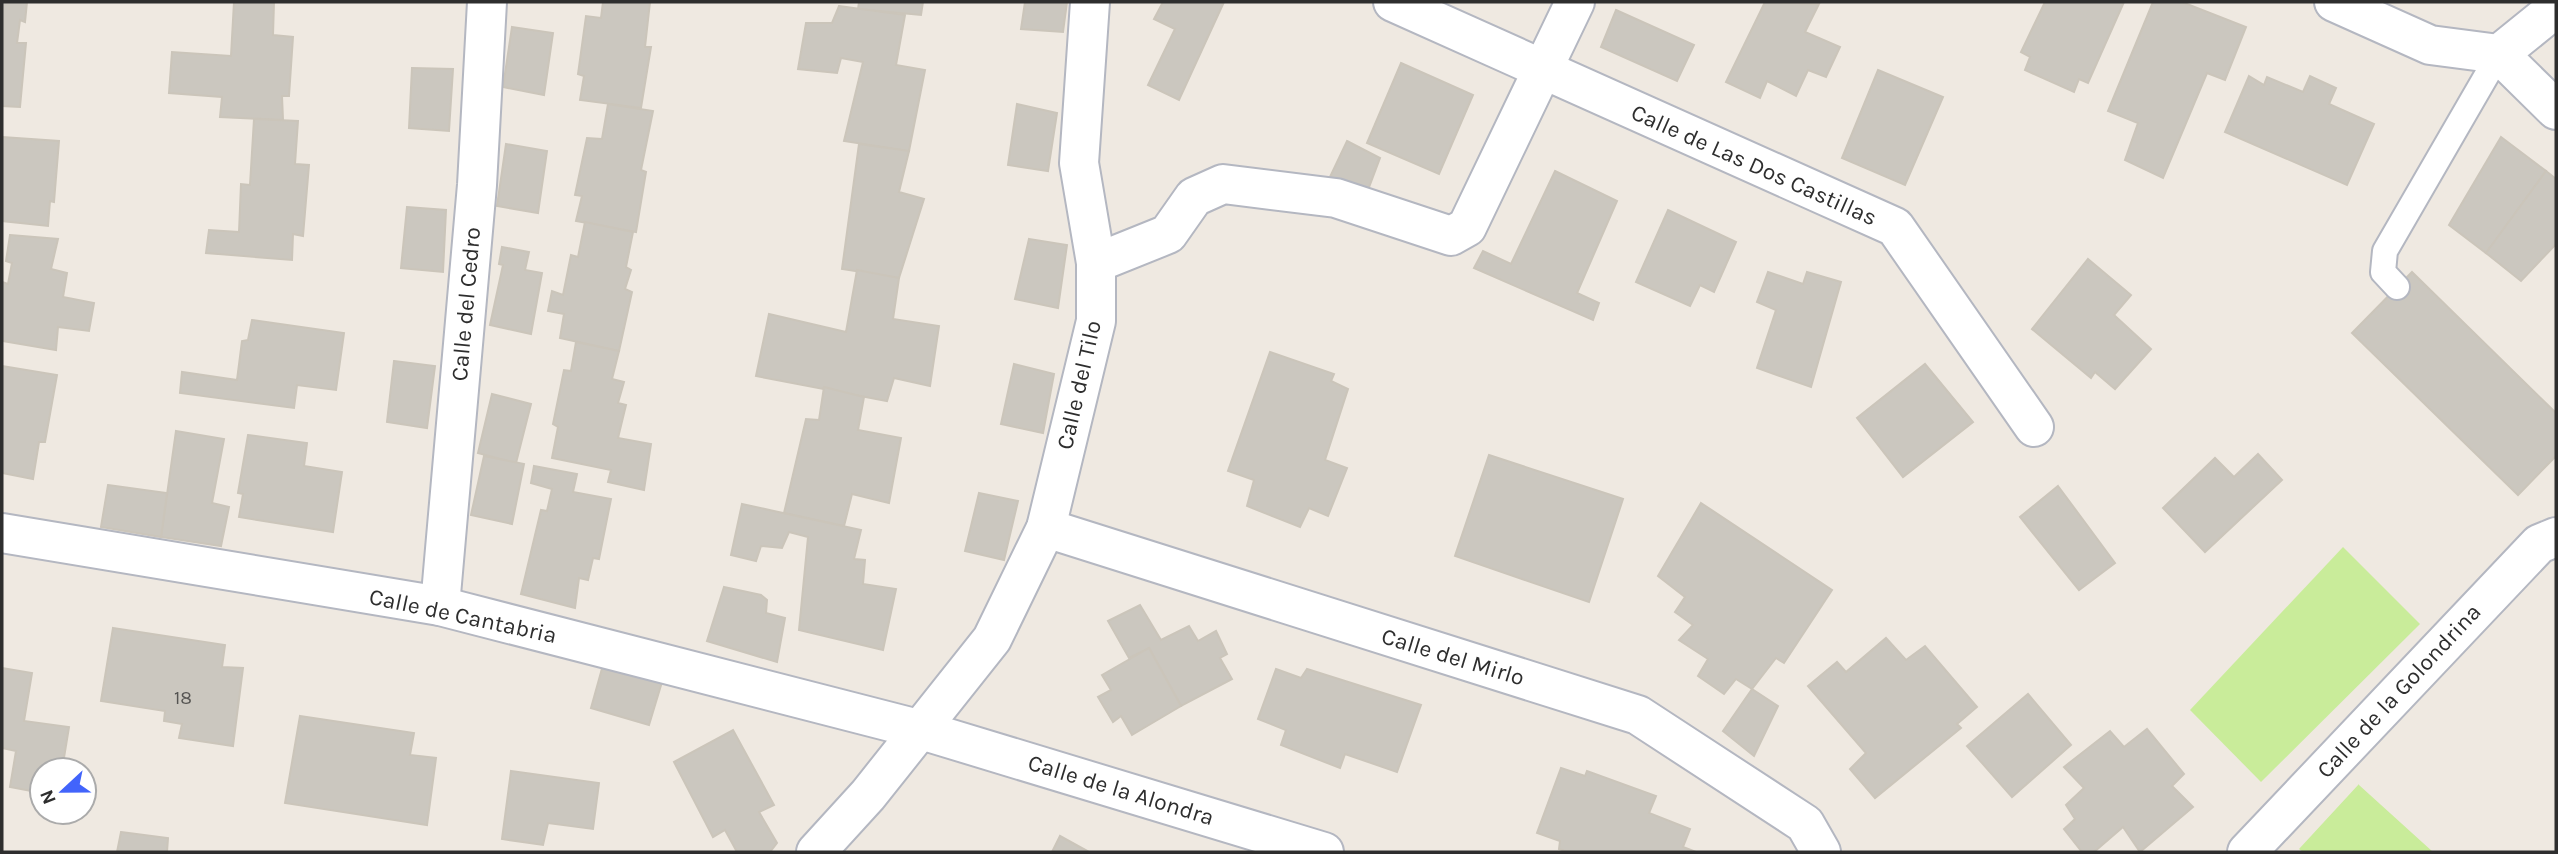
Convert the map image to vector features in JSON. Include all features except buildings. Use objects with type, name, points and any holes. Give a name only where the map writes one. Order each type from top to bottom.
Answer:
[{"type":"street","name":"Calle del Cedro","points":[[440,606],[477,185],[487,2]]},
{"type":"street","name":"Calle del Tilo","points":[[816,852],[867,795],[992,639],[1046,528],[1096,321],[1096,264],[1079,163],[1090,2]]},
{"type":"street","name":"Calle de Las Dos Castillas","points":[[1393,2],[1895,227],[2034,426]]},
{"type":"street","points":[[1096,264],[1168,234],[1194,197],[1223,184],[1336,198],[1451,236],[1467,227],[1575,2]]},
{"type":"street","points":[[2334,2],[2430,45],[2499,54],[2556,110]]},
{"type":"street","points":[[2499,54],[2556,8]]},
{"type":"street","name":"Calle del Mirlo","points":[[1046,528],[1638,715],[1805,824],[1821,852]]},
{"type":"street","name":"Calle de Cantabria","points":[[2,533],[440,606],[918,729]]},
{"type":"street","name":"Calle de la Golondrina","points":[[2247,852],[2539,544],[2556,537]]},
{"type":"street","name":"Calle de la Alondra","points":[[918,729],[1324,852]]},
{"type":"lane","points":[[2397,287],[2383,272],[2385,251],[2499,54]]},
{"type":"green space","points":[[2343,547],[2420,624],[2261,782],[2190,710]]},
{"type":"green space","points":[[2359,784],[2433,852],[2303,852],[2299,849]]}]
